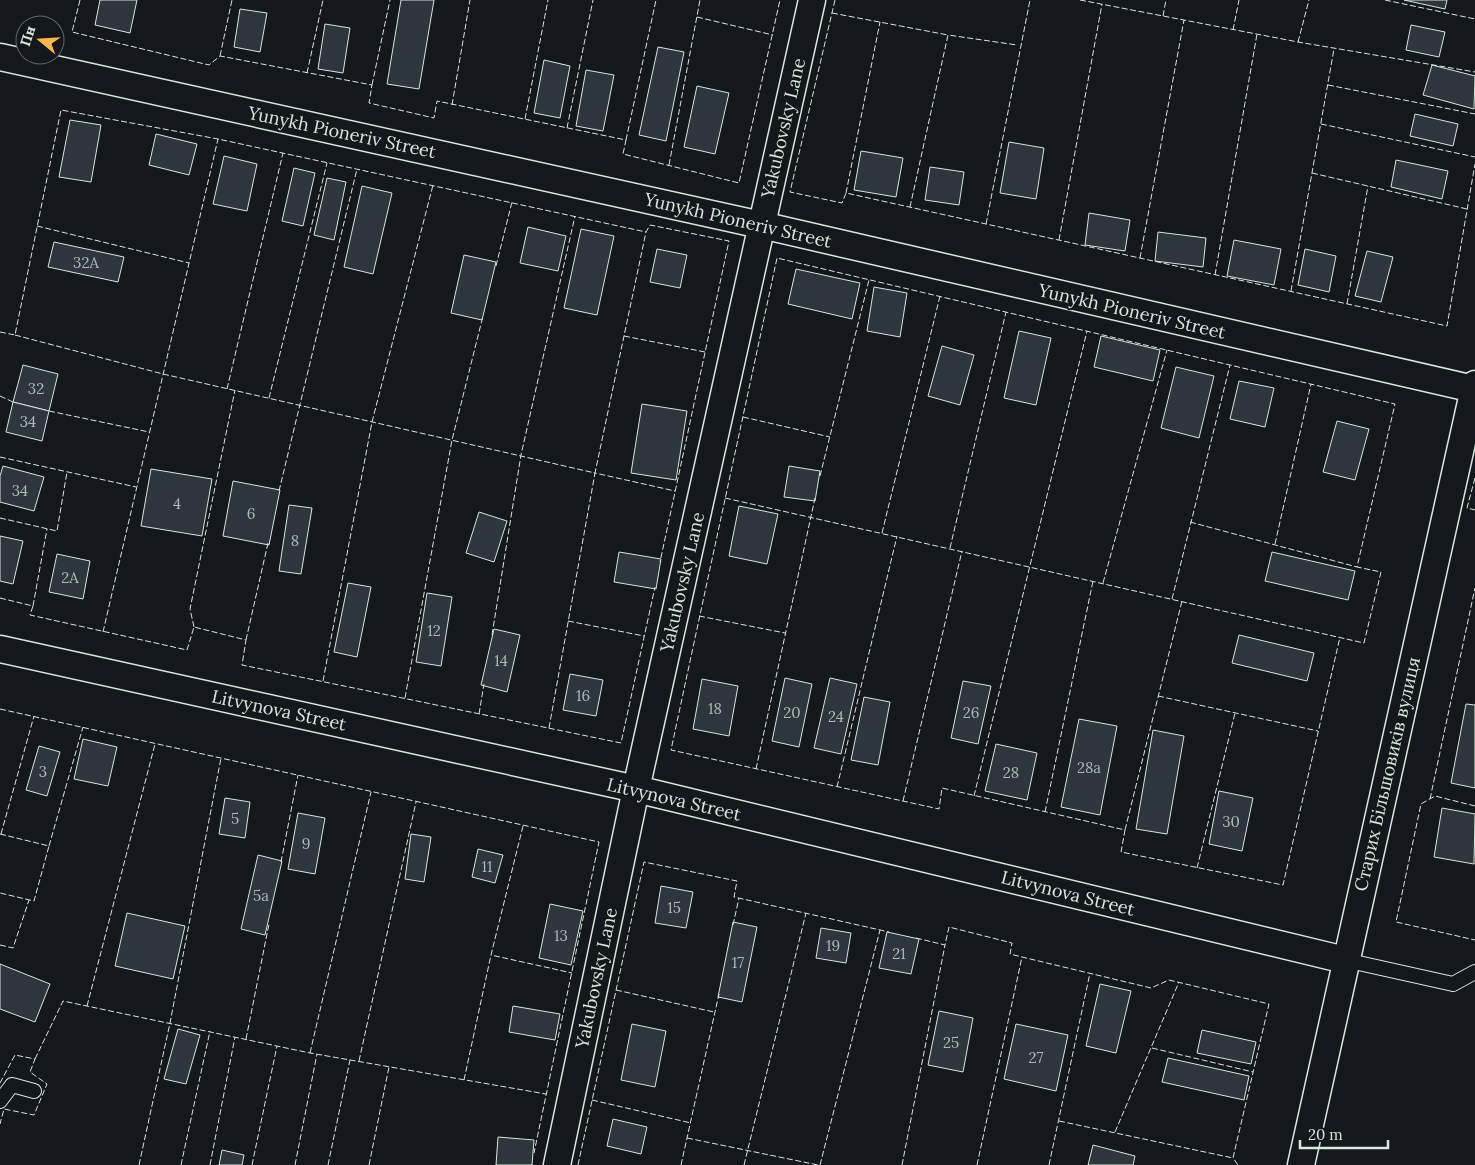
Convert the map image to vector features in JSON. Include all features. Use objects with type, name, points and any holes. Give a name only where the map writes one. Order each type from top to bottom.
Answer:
[{"type":"street","name":"Yakubovsky Lane","points":[[557,1165],[636,789],[812,0]]},
{"type":"street","name":"Yunykh Pioneriv Street","points":[[0,57],[761,225],[1474,387]]},
{"type":"street","name":"Старих Більшовиків вулиця","points":[[1301,1165],[1345,960],[1474,387]]},
{"type":"street","name":"Litvynova Street","points":[[0,649],[636,789],[1345,960]]},
{"type":"lane","points":[[1345,960],[1453,984],[1475,972]]},
{"type":"lane","points":[[0,1101],[12,1085],[34,1091]]},
{"type":"building","points":[[100,0],[137,0],[130,33],[95,25]]},
{"type":"building","points":[[401,0],[434,0],[419,89],[387,84]]},
{"type":"building","points":[[1404,0],[1447,0],[1445,9]]},
{"type":"building","points":[[240,9],[267,13],[260,52],[234,47]]},
{"type":"building","points":[[325,24],[350,28],[343,73],[318,69]]},
{"type":"building","points":[[1411,25],[1445,32],[1439,57],[1406,50]]},
{"type":"building","points":[[658,47],[684,52],[666,141],[639,135]]},
{"type":"building","points":[[544,60],[570,66],[560,118],[534,113]]},
{"type":"building","points":[[1432,65],[1475,76],[1474,109],[1423,95]]},
{"type":"building","points":[[586,70],[614,75],[603,131],[576,126]]},
{"type":"building","points":[[697,86],[729,93],[715,154],[684,147]]},
{"type":"building","points":[[1415,114],[1458,124],[1453,146],[1410,136]]},
{"type":"building","points":[[70,120],[101,125],[91,182],[59,177]]},
{"type":"building","points":[[156,134],[197,144],[189,175],[149,165]]},
{"type":"building","points":[[1009,142],[1044,148],[1036,199],[1000,193]]},
{"type":"building","points":[[861,151],[903,158],[896,197],[854,190]]},
{"type":"building","points":[[224,156],[257,164],[247,211],[213,204]]},
{"type":"building","points":[[1396,160],[1448,171],[1442,199],[1391,187]]},
{"type":"building","points":[[930,167],[964,172],[959,205],[925,200]]},
{"type":"building","points":[[294,168],[315,173],[303,226],[282,221]]},
{"type":"building","points":[[327,178],[346,182],[334,240],[314,235]]},
{"type":"building","points":[[362,186],[392,193],[373,274],[344,267]]},
{"type":"building","points":[[1089,213],[1130,220],[1125,251],[1085,245]]},
{"type":"building","points":[[528,227],[566,236],[558,271],[520,263]]},
{"type":"building","points":[[581,229],[614,236],[597,315],[564,308]]},
{"type":"building","points":[[1158,232],[1206,238],[1203,267],[1155,261]]},
{"type":"building","points":[[1234,240],[1281,249],[1274,285],[1227,276]]},
{"type":"building","points":[[54,242],[124,257],[118,282],[48,267]]},
{"type":"building","points":[[657,249],[687,255],[680,288],[650,282]]},
{"type":"building","points":[[1305,249],[1336,256],[1329,292],[1298,285]]},
{"type":"building","points":[[1367,251],[1393,257],[1381,302],[1355,296]]},
{"type":"building","points":[[464,255],[496,262],[482,320],[451,313]]},
{"type":"building","points":[[796,269],[860,283],[852,319],[788,304]]},
{"type":"building","points":[[874,287],[907,293],[900,337],[867,331]]},
{"type":"building","points":[[1019,331],[1051,338],[1036,405],[1004,398]]},
{"type":"building","points":[[1101,336],[1160,350],[1153,381],[1094,367]]},
{"type":"building","points":[[942,346],[974,355],[960,405],[928,396]]},
{"type":"building","points":[[23,365],[58,374],[49,411],[13,402]]},
{"type":"building","points":[[1176,367],[1214,376],[1199,438],[1161,428]]},
{"type":"building","points":[[1239,381],[1274,388],[1265,427],[1230,419]]},
{"type":"building","points":[[13,402],[49,411],[42,441],[6,432]]},
{"type":"building","points":[[642,404],[687,411],[676,480],[631,473]]},
{"type":"building","points":[[1337,421],[1369,429],[1355,480],[1323,472]]},
{"type":"building","points":[[3,466],[44,477],[34,511],[0,502],[0,476]]},
{"type":"building","points":[[789,466],[820,471],[815,501],[784,497]]},
{"type":"building","points":[[151,469],[212,479],[202,536],[141,526]]},
{"type":"building","points":[[233,481],[280,490],[269,545],[223,536]]},
{"type":"building","points":[[289,505],[312,508],[301,574],[279,571]]},
{"type":"building","points":[[739,506],[778,514],[767,564],[729,556]]},
{"type":"building","points":[[479,512],[507,521],[494,562],[466,553]]},
{"type":"building","points":[[0,536],[23,541],[13,584],[0,581]]},
{"type":"building","points":[[619,552],[661,559],[656,589],[614,582]]},
{"type":"building","points":[[1272,552],[1355,571],[1348,600],[1265,581]]},
{"type":"building","points":[[57,554],[90,561],[83,599],[49,592]]},
{"type":"building","points":[[348,583],[371,587],[357,657],[334,652]]},
{"type":"building","points":[[427,593],[452,597],[441,666],[416,662]]},
{"type":"building","points":[[494,629],[520,635],[507,692],[481,685]]},
{"type":"building","points":[[1239,635],[1314,653],[1307,681],[1232,663]]},
{"type":"building","points":[[570,674],[603,680],[596,716],[563,710]]},
{"type":"building","points":[[785,678],[812,684],[799,747],[772,741]]},
{"type":"building","points":[[830,678],[857,684],[841,754],[814,748]]},
{"type":"building","points":[[702,679],[738,686],[729,736],[693,729]]},
{"type":"building","points":[[963,681],[991,686],[978,744],[951,738]]},
{"type":"building","points":[[864,697],[890,702],[878,765],[851,760]]},
{"type":"building","points":[[1466,704],[1475,705],[1475,788],[1451,783]]},
{"type":"building","points":[[1079,719],[1117,726],[1100,815],[1061,807]]},
{"type":"building","points":[[1153,730],[1184,736],[1167,834],[1136,829]]},
{"type":"building","points":[[83,739],[117,747],[108,786],[74,779]]},
{"type":"building","points":[[996,744],[1037,753],[1027,800],[985,791]]},
{"type":"building","points":[[39,746],[60,752],[47,796],[26,790]]},
{"type":"building","points":[[1219,791],[1253,798],[1242,851],[1209,844]]},
{"type":"building","points":[[225,798],[250,802],[245,838],[219,834]]},
{"type":"building","points":[[1442,808],[1475,814],[1474,864],[1434,857]]},
{"type":"building","points":[[298,813],[325,818],[315,874],[288,869]]},
{"type":"building","points":[[411,834],[431,837],[424,882],[405,879]]},
{"type":"building","points":[[478,849],[503,855],[495,883],[472,877]]},
{"type":"building","points":[[258,855],[282,861],[265,935],[241,929]]},
{"type":"building","points":[[661,886],[693,892],[686,928],[655,923]]},
{"type":"building","points":[[550,904],[583,911],[571,965],[539,958]]},
{"type":"building","points":[[127,913],[185,926],[173,979],[115,966]]},
{"type":"building","points":[[733,922],[757,927],[742,1002],[718,997]]},
{"type":"building","points":[[821,928],[851,933],[846,963],[816,958]]},
{"type":"building","points":[[887,932],[919,939],[911,974],[879,968]]},
{"type":"building","points":[[0,964],[50,984],[35,1022],[0,1009]]},
{"type":"building","points":[[1100,984],[1131,991],[1116,1053],[1086,1046]]},
{"type":"building","points":[[513,1006],[560,1014],[555,1040],[509,1032]]},
{"type":"building","points":[[939,1011],[973,1018],[963,1072],[928,1065]]},
{"type":"building","points":[[632,1024],[666,1031],[655,1087],[621,1080]]},
{"type":"building","points":[[1016,1024],[1068,1035],[1056,1091],[1004,1079]]},
{"type":"building","points":[[178,1029],[200,1035],[186,1084],[164,1079]]},
{"type":"building","points":[[1202,1030],[1256,1042],[1251,1064],[1197,1053]]},
{"type":"building","points":[[1168,1058],[1249,1076],[1244,1100],[1162,1082]]},
{"type":"building","points":[[613,1119],[647,1127],[641,1154],[607,1146]]},
{"type":"building","points":[[498,1137],[534,1140],[532,1165],[496,1165]]},
{"type":"building","points":[[1093,1145],[1135,1156],[1133,1165],[1088,1165]]},
{"type":"building","points":[[222,1150],[244,1155],[242,1165],[219,1165]]},
{"type":"fence","points":[[80,0],[72,32],[209,65],[220,56],[372,85],[369,103],[434,118],[437,101],[626,140],[623,154],[739,183],[780,0]]},
{"type":"fence","points":[[220,56],[232,0]]},
{"type":"fence","points":[[307,73],[323,0]]},
{"type":"fence","points":[[372,85],[390,0]]},
{"type":"fence","points":[[452,105],[470,0]]},
{"type":"fence","points":[[525,119],[548,0]]},
{"type":"fence","points":[[567,128],[593,0]]},
{"type":"fence","points":[[626,140],[656,0]]},
{"type":"fence","points":[[669,165],[700,0]]},
{"type":"fence","points":[[835,0],[790,192],[842,203],[846,193],[1447,326],[1475,164]]},
{"type":"fence","points":[[986,224],[1030,0]]},
{"type":"fence","points":[[1080,0],[1298,42],[1475,72]]},
{"type":"fence","points":[[1163,16],[1166,0]]},
{"type":"fence","points":[[1233,30],[1239,0]]},
{"type":"fence","points":[[1298,42],[1309,0]]},
{"type":"fence","points":[[1385,0],[1475,19]]},
{"type":"fence","points":[[1059,240],[1102,4]]},
{"type":"fence","points":[[832,13],[948,35]]},
{"type":"fence","points":[[697,17],[773,35]]},
{"type":"fence","points":[[1140,258],[1184,20]]},
{"type":"fence","points":[[846,193],[880,22]]},
{"type":"fence","points":[[1215,275],[1257,34]]},
{"type":"fence","points":[[910,207],[948,35],[1017,45]]},
{"type":"fence","points":[[1291,291],[1334,49]]},
{"type":"fence","points":[[1328,85],[1475,114]]},
{"type":"fence","points":[[0,332],[15,335],[61,110],[218,139],[646,232],[650,225],[729,241],[660,562]]},
{"type":"fence","points":[[1321,124],[1475,157]]},
{"type":"fence","points":[[103,632],[218,139]]},
{"type":"fence","points":[[227,389],[283,153]]},
{"type":"fence","points":[[269,398],[327,163]]},
{"type":"fence","points":[[279,491],[357,169]]},
{"type":"fence","points":[[1312,173],[1467,209]]},
{"type":"fence","points":[[323,681],[372,422],[433,185]]},
{"type":"fence","points":[[1347,304],[1368,186]]},
{"type":"fence","points":[[496,266],[512,202]]},
{"type":"fence","points":[[492,635],[521,455],[575,216]]},
{"type":"fence","points":[[37,226],[189,263]]},
{"type":"fence","points":[[15,335],[163,374],[595,473],[646,232]]},
{"type":"fence","points":[[725,498],[1364,643],[1381,572],[1357,567],[1395,404],[777,258],[751,381],[737,442],[724,504],[711,566],[671,750],[939,809],[942,788],[1125,830],[1121,852],[1283,885],[1340,637]]},
{"type":"fence","points":[[820,476],[869,280]]},
{"type":"fence","points":[[882,533],[940,296]]},
{"type":"fence","points":[[950,548],[1006,312]]},
{"type":"fence","points":[[405,698],[452,440],[483,316]]},
{"type":"fence","points":[[974,796],[1087,331]]},
{"type":"fence","points":[[624,336],[705,352]]},
{"type":"fence","points":[[1103,583],[1167,350]]},
{"type":"fence","points":[[1172,599],[1230,365]]},
{"type":"fence","points":[[1275,544],[1311,384]]},
{"type":"fence","points":[[194,627],[190,609],[235,390]]},
{"type":"fence","points":[[0,396],[13,402]]},
{"type":"fence","points":[[49,411],[149,432]]},
{"type":"fence","points":[[743,417],[830,437]]},
{"type":"fence","points":[[0,457],[136,487]]},
{"type":"fence","points":[[0,518],[57,531],[67,472]]},
{"type":"fence","points":[[549,728],[595,473],[675,491]]},
{"type":"fence","points":[[1475,478],[1467,508],[1475,510]]},
{"type":"fence","points":[[756,769],[815,498]]},
{"type":"fence","points":[[1190,522],[1357,567]]},
{"type":"fence","points":[[33,606],[47,529]]},
{"type":"fence","points":[[837,787],[897,536]]},
{"type":"fence","points":[[246,640],[268,543]]},
{"type":"fence","points":[[903,801],[962,551]]},
{"type":"fence","points":[[1045,812],[1093,581]]},
{"type":"fence","points":[[0,598],[33,606],[30,615],[187,650],[194,627],[246,640],[242,665],[621,743],[655,587]]},
{"type":"fence","points":[[1430,799],[1475,588]]},
{"type":"fence","points":[[1125,830],[1182,601]]},
{"type":"fence","points":[[699,616],[785,633]]},
{"type":"fence","points":[[568,621],[644,636]]},
{"type":"fence","points":[[479,714],[484,684]]},
{"type":"fence","points":[[1158,696],[1318,731]]},
{"type":"fence","points":[[0,709],[599,842],[534,1153]]},
{"type":"fence","points":[[1197,868],[1235,713]]},
{"type":"fence","points":[[1,834],[34,716]]},
{"type":"fence","points":[[49,846],[83,727]]},
{"type":"fence","points":[[87,1006],[155,744]]},
{"type":"fence","points":[[139,1165],[170,1023],[221,758]]},
{"type":"fence","points":[[281,862],[298,775]]},
{"type":"fence","points":[[310,1053],[371,792]]},
{"type":"fence","points":[[1475,806],[1435,796],[1421,804],[1396,922],[1475,940]]},
{"type":"fence","points":[[359,1061],[416,802]]},
{"type":"fence","points":[[523,826],[491,955],[572,973]]},
{"type":"fence","points":[[0,834],[49,846],[34,901],[0,893]]},
{"type":"fence","points":[[578,1165],[644,862],[737,881],[734,897],[889,932]]},
{"type":"fence","points":[[733,925],[739,898]]},
{"type":"fence","points":[[0,945],[13,948],[29,900]]},
{"type":"fence","points":[[744,1165],[806,913]]},
{"type":"fence","points":[[246,1039],[269,924]]},
{"type":"fence","points":[[916,938],[945,945],[949,927],[1012,943],[1010,954],[1022,957],[1151,988],[1169,980],[1269,1004],[1233,1158],[1238,1165]]},
{"type":"fence","points":[[820,1165],[880,930]]},
{"type":"fence","points":[[902,1165],[945,945]]},
{"type":"fence","points":[[464,1080],[491,955]]},
{"type":"fence","points":[[977,1165],[1022,957]]},
{"type":"fence","points":[[1049,1165],[1090,973]]},
{"type":"fence","points":[[1115,1132],[1179,982]]},
{"type":"fence","points":[[616,990],[714,1012]]},
{"type":"fence","points":[[681,1165],[719,994]]},
{"type":"fence","points":[[35,1059],[63,1001],[310,1053],[546,1094]]},
{"type":"fence","points":[[181,1165],[210,1031]]},
{"type":"fence","points":[[210,1165],[235,1037]]},
{"type":"fence","points":[[252,1165],[277,1046]]},
{"type":"fence","points":[[1152,1048],[1253,1072]]},
{"type":"fence","points":[[295,1165],[317,1054]]},
{"type":"fence","points":[[0,1083],[15,1055],[35,1059],[30,1072],[47,1084],[34,1115],[4,1109],[0,1124]]},
{"type":"fence","points":[[328,1165],[350,1060]]},
{"type":"fence","points":[[369,1165],[389,1067]]},
{"type":"fence","points":[[592,1100],[691,1123]]},
{"type":"fence","points":[[1059,1121],[1233,1158]]},
{"type":"fence","points":[[687,1138],[818,1165]]}]
